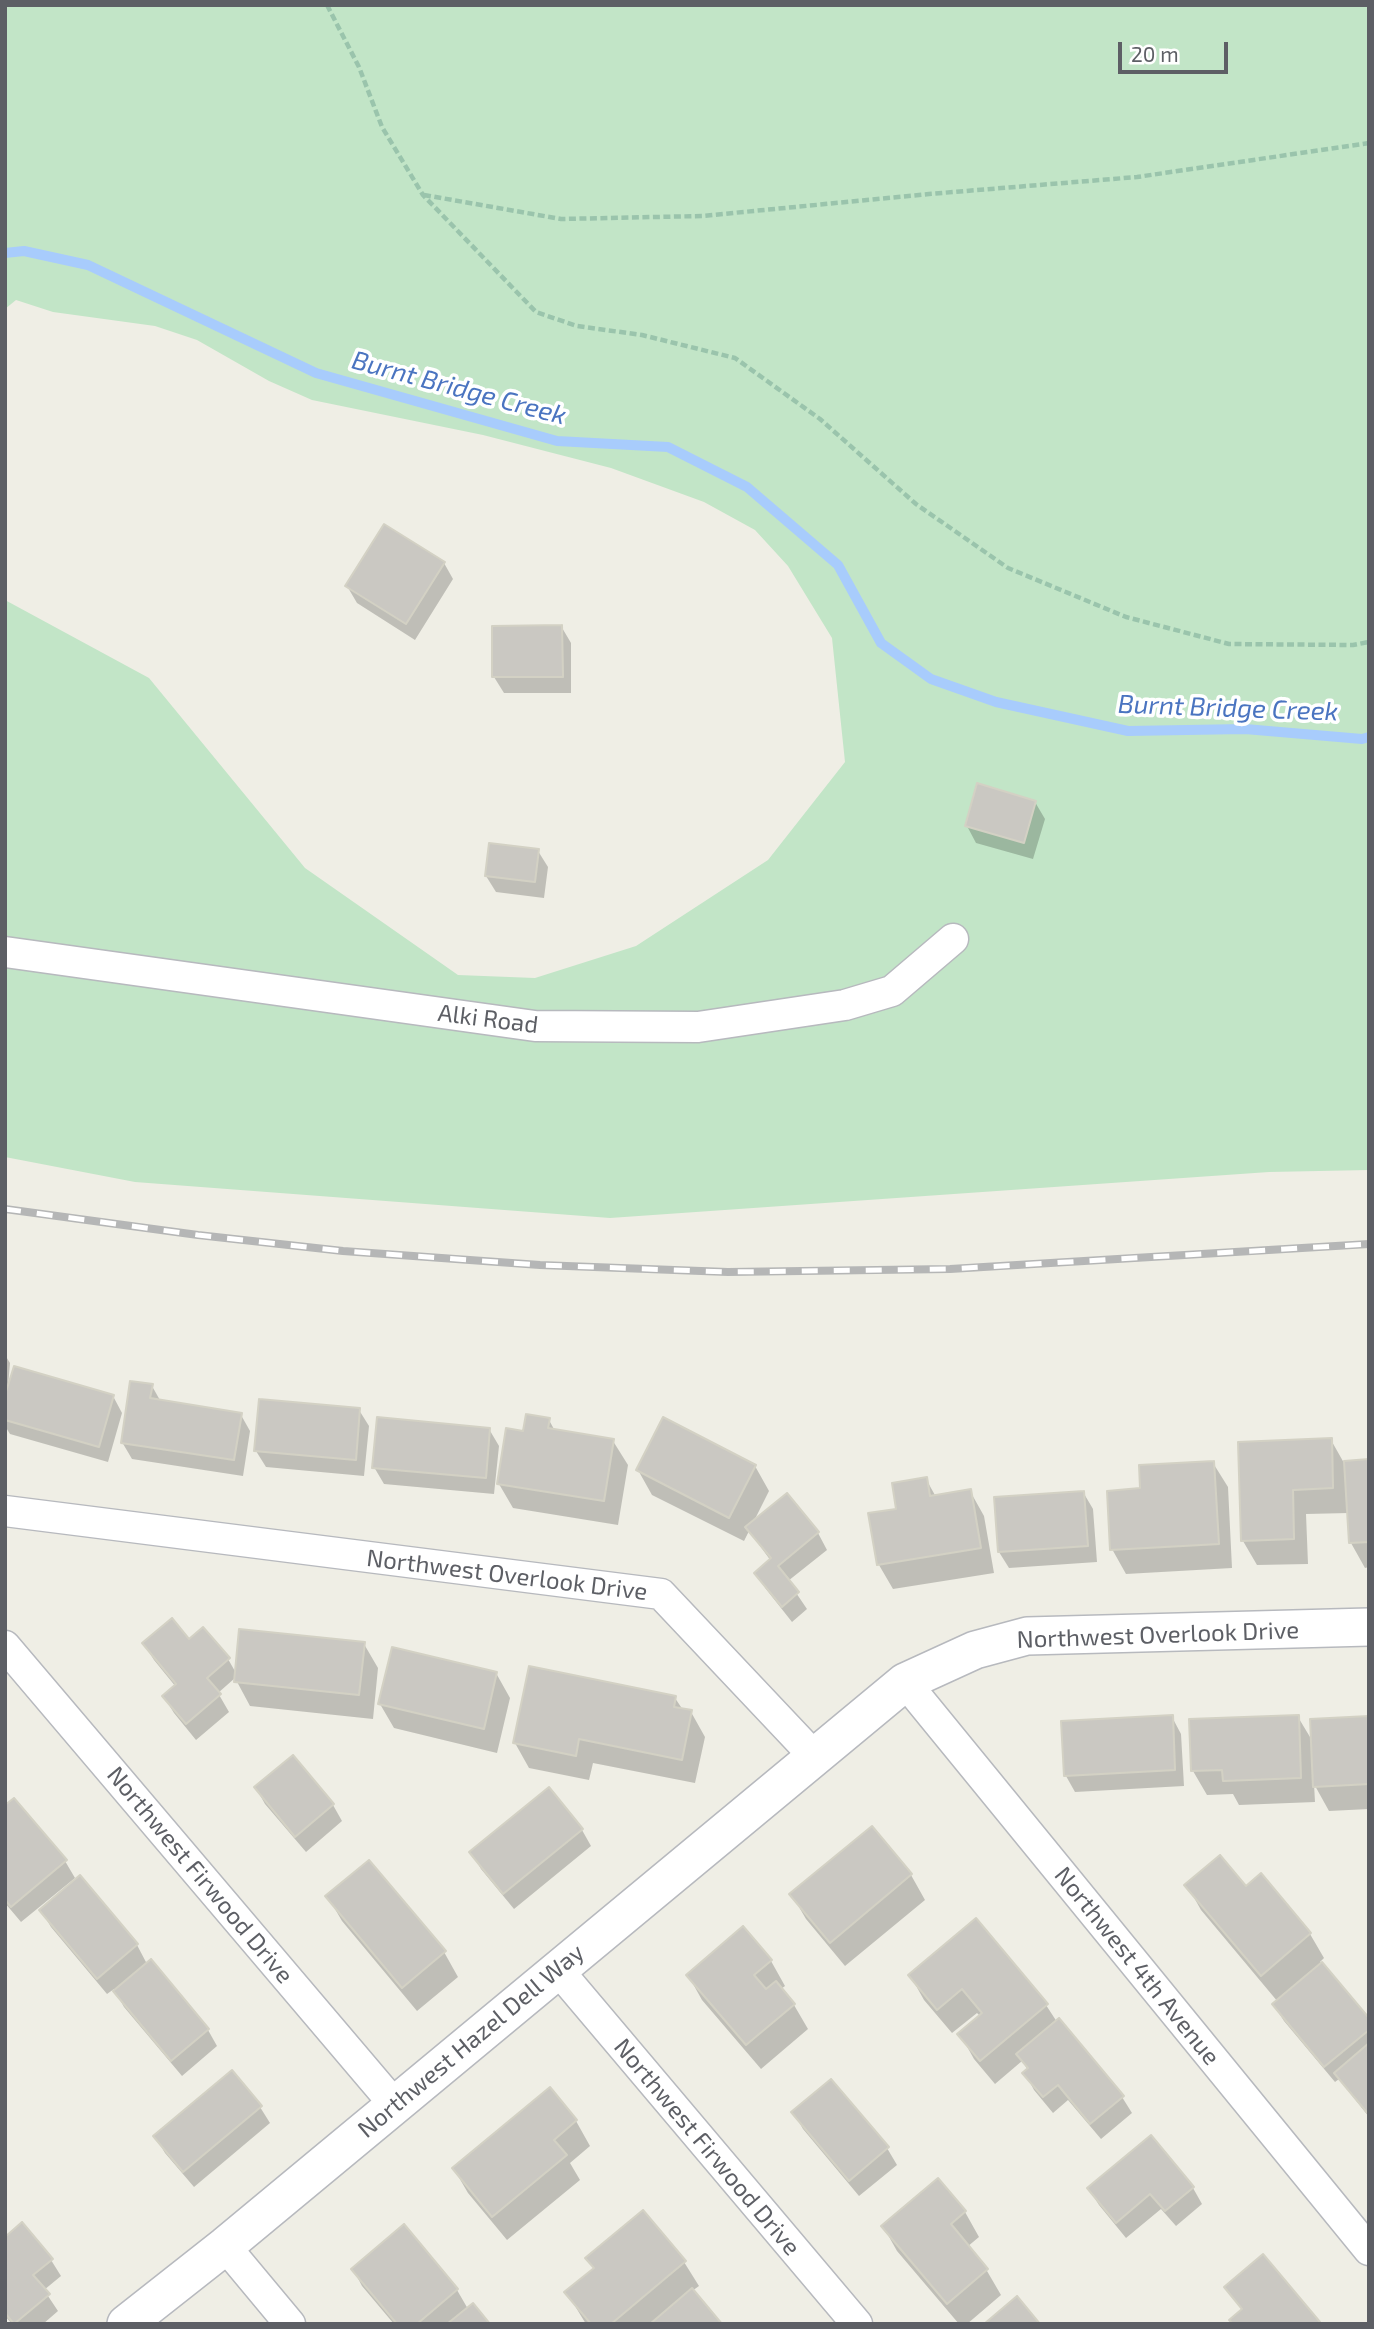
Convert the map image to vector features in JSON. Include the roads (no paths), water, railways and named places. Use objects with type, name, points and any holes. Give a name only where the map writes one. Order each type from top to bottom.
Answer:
[{"type":"street","name":"Alki Road","points":[[5,952],[535,1026],[698,1027],[845,1004],[891,991],[953,939]]},
{"type":"street","name":"Northwest Overlook Drive","points":[[5,1511],[661,1594],[814,1756],[905,1682],[975,1650],[1027,1636],[1369,1628]]},
{"type":"street","name":"Northwest Firwood Drive","points":[[5,1646],[394,2104]]},
{"type":"street","name":"Northwest 4th Avenue","points":[[905,1682],[1369,2250]]},
{"type":"street","name":"Northwest Hazel Dell Way","points":[[126,2324],[225,2246],[814,1756]]},
{"type":"street","name":"Northwest Firwood Drive","points":[[558,1969],[857,2324]]},
{"type":"street","points":[[225,2246],[290,2324]]},
{"type":"waterway","name":"Burnt Bridge Creek","points":[[5,253],[24,251],[88,265],[316,373],[557,441],[668,447],[747,487],[838,565],[881,643],[931,679],[996,702],[1128,731],[1245,729],[1362,739],[1369,737]]},
{"type":"railway","points":[[5,1209],[343,1251],[540,1265],[728,1272],[950,1269],[1369,1244]]}]
